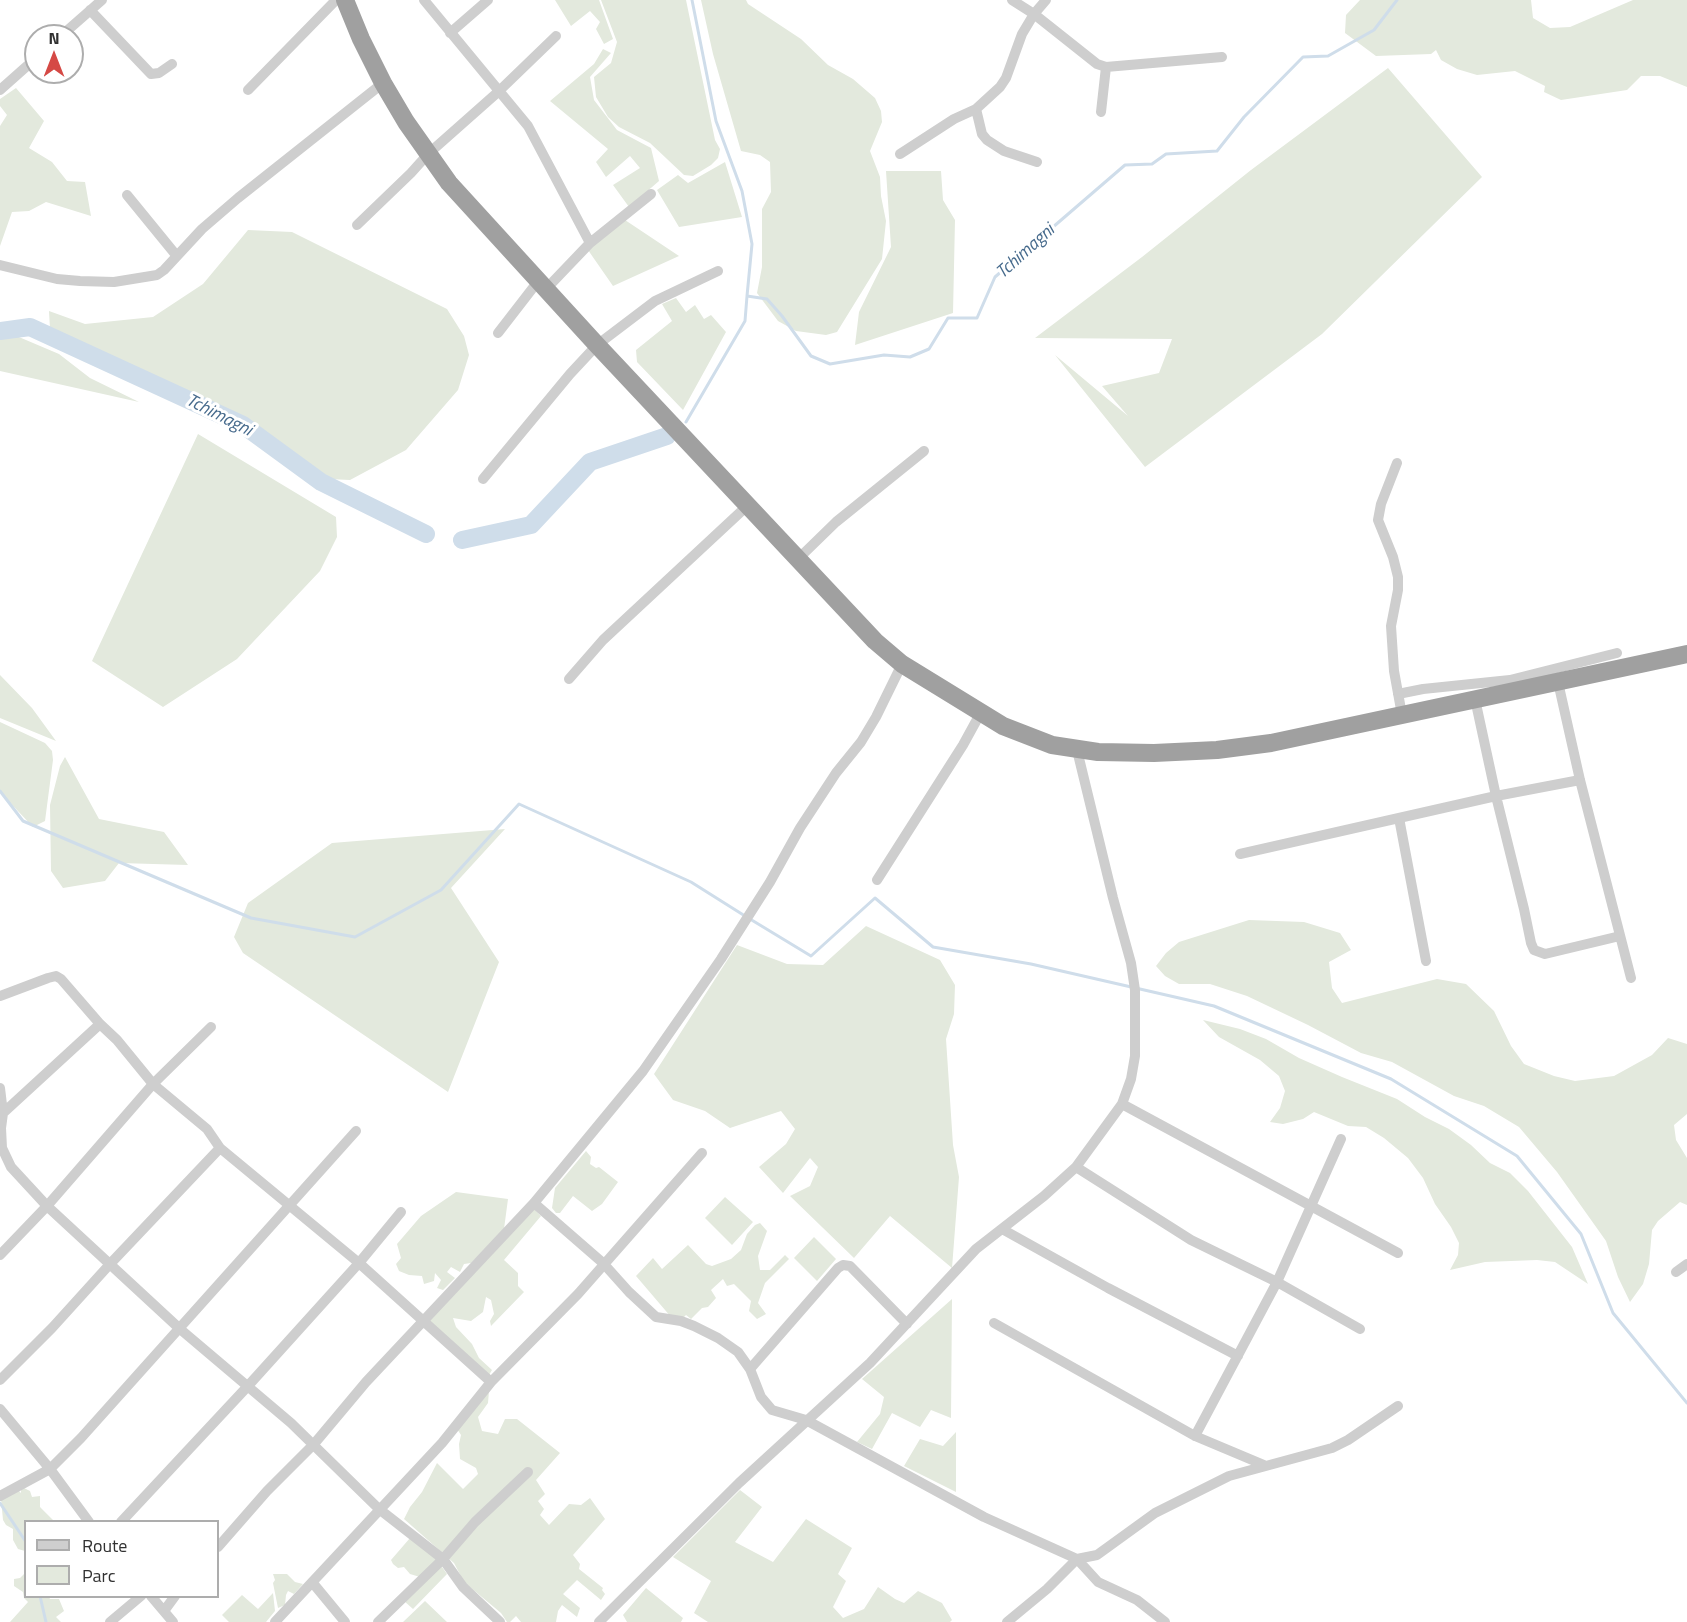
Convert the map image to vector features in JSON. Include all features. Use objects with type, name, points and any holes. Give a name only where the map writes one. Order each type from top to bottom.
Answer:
[{"type":"highway","points":[[344,0],[383,83],[449,183],[844,609],[902,664],[980,714],[1032,738],[1077,750],[1126,753],[1217,750],[1271,743],[1557,682],[1686,659]]},
{"type":"street","points":[[74,24],[102,0]]},
{"type":"street","points":[[248,90],[344,0]]},
{"type":"street","points":[[424,0],[528,126],[590,243]]},
{"type":"street","points":[[450,33],[488,0]]},
{"type":"street","points":[[1012,0],[1034,14],[1097,64],[1106,67],[1222,57]]},
{"type":"street","points":[[900,154],[954,119],[976,109],[1000,87],[1006,78],[1022,34],[1046,0]]},
{"type":"street","points":[[90,10],[151,74],[159,73],[172,64]]},
{"type":"street","points":[[357,225],[428,154],[498,92],[556,36]]},
{"type":"street","points":[[1101,112],[1106,67]]},
{"type":"street","points":[[0,90],[24,69]]},
{"type":"street","points":[[0,265],[57,279],[114,282],[156,275],[164,270],[202,229],[238,198],[383,83]]},
{"type":"street","points":[[976,109],[982,134],[987,140],[1004,151],[1036,162]]},
{"type":"street","points":[[498,333],[543,284],[651,194]]},
{"type":"street","points":[[127,195],[176,255]]},
{"type":"street","points":[[483,479],[597,345],[656,301],[718,271]]},
{"type":"street","points":[[798,559],[836,522],[924,450]]},
{"type":"street","points":[[1397,464],[1381,504],[1378,520],[1393,557],[1398,577],[1398,590],[1391,626],[1401,716]]},
{"type":"street","points":[[569,679],[611,632],[747,506]]},
{"type":"street","points":[[1398,694],[1423,689],[1510,680],[1617,653]]},
{"type":"street","points":[[219,1546],[267,1491],[314,1444],[366,1382],[534,1203],[644,1071],[721,959],[770,882],[800,828],[876,717],[902,664]]},
{"type":"street","points":[[1557,682],[1631,978]]},
{"type":"street","points":[[1475,699],[1534,950],[1545,954],[1620,936]]},
{"type":"street","points":[[877,880],[963,745],[980,714]]},
{"type":"street","points":[[604,1621],[806,1420],[870,1363],[976,1249],[1044,1196],[1076,1167],[1122,1104],[1131,1079],[1135,1056],[1136,990],[1077,750]]},
{"type":"street","points":[[1240,854],[1496,796],[1580,780]]},
{"type":"street","points":[[1398,818],[1426,961]]},
{"type":"street","points":[[0,996],[56,976],[61,979],[117,1040],[153,1084],[207,1129],[220,1148],[359,1263],[491,1382]]},
{"type":"street","points":[[0,1005],[15,991]]},
{"type":"street","points":[[3,1113],[100,1024]]},
{"type":"street","points":[[0,1255],[47,1206],[153,1084],[211,1027]]},
{"type":"street","points":[[0,1088],[3,1113],[2,1148],[19,1176],[47,1206],[180,1329],[314,1444],[379,1509],[443,1559],[463,1587],[500,1622]]},
{"type":"street","points":[[1122,1104],[1398,1253]]},
{"type":"street","points":[[0,1496],[50,1469],[180,1329],[356,1131]]},
{"type":"street","points":[[1195,1436],[1277,1282],[1341,1139]]},
{"type":"street","points":[[0,1380],[52,1328],[220,1148]]},
{"type":"street","points":[[275,1622],[442,1443],[491,1382],[578,1294],[702,1153]]},
{"type":"street","points":[[1076,1167],[1191,1240],[1277,1282],[1360,1329]]},
{"type":"street","points":[[534,1203],[603,1263],[656,1317],[681,1321],[718,1338],[738,1352],[750,1369],[765,1404],[772,1410],[806,1420],[984,1517],[1077,1559],[1098,1582],[1137,1600],[1165,1622]]},
{"type":"street","points":[[122,1520],[248,1387],[359,1263],[400,1212]]},
{"type":"street","points":[[1002,1229],[1238,1356]]},
{"type":"street","points":[[1676,1272],[1687,1264]]},
{"type":"street","points":[[750,1369],[843,1265],[850,1266],[907,1324]]},
{"type":"street","points":[[994,1323],[1195,1436],[1264,1465]]},
{"type":"street","points":[[1007,1622],[1047,1589],[1077,1559],[1097,1555],[1155,1513],[1229,1476],[1332,1448],[1348,1440],[1398,1406]]},
{"type":"street","points":[[0,1409],[88,1520]]},
{"type":"street","points":[[378,1622],[443,1559],[476,1522],[528,1473]]},
{"type":"street","points":[[312,1582],[345,1622]]},
{"type":"street","points":[[110,1622],[139,1598]]},
{"type":"street","points":[[153,1598],[173,1622]]},
{"type":"street","points":[[164,1611],[174,1598]]},
{"type":"green space","points":[[555,0],[599,0],[613,39],[604,44],[596,29],[600,22],[590,11],[571,26]]},
{"type":"green space","points":[[601,0],[686,0],[715,140],[720,149],[718,158],[711,165],[693,176],[684,175],[650,143],[619,127],[608,117],[596,97],[594,77],[611,63],[617,42]]},
{"type":"green space","points":[[701,0],[746,0],[748,4],[801,39],[828,65],[853,79],[875,98],[881,111],[882,122],[870,151],[880,177],[886,221],[882,259],[837,332],[826,335],[796,331],[778,321],[757,293],[762,267],[762,209],[771,192],[770,162],[760,155],[741,151],[713,54]]},
{"type":"green space","points":[[1360,0],[1531,0],[1533,18],[1550,28],[1570,27],[1633,0],[1687,0],[1687,87],[1660,76],[1641,76],[1627,90],[1561,100],[1544,92],[1545,86],[1515,71],[1477,75],[1457,69],[1441,60],[1436,50],[1431,54],[1376,56],[1345,33],[1346,15]]},
{"type":"green space","points":[[603,49],[611,53],[590,77],[594,100],[617,130],[651,148],[659,181],[629,207],[613,185],[640,168],[630,156],[606,177],[596,162],[608,149],[550,101],[594,64]]},
{"type":"green space","points":[[1388,68],[1482,177],[1322,334],[1145,467],[1055,355],[1128,416],[1102,386],[1159,373],[1172,339],[1035,338],[1251,170]]},
{"type":"green space","points":[[16,88],[44,121],[29,148],[52,162],[67,181],[85,182],[91,216],[46,202],[29,211],[12,212],[0,246],[0,126],[7,115],[0,106],[0,99]]},
{"type":"green space","points":[[725,162],[742,217],[679,227],[657,190],[678,175],[688,183]]},
{"type":"green space","points":[[886,171],[941,171],[943,200],[955,220],[953,313],[855,345],[859,312],[891,247]]},
{"type":"green space","points":[[625,220],[679,256],[613,286],[588,250]]},
{"type":"green space","points":[[248,230],[292,232],[447,309],[464,336],[469,355],[458,390],[406,450],[350,480],[329,479],[218,415],[50,329],[49,311],[85,324],[153,317],[203,284]]},
{"type":"green space","points":[[676,298],[686,312],[695,305],[704,319],[711,315],[726,332],[683,410],[637,362],[636,350],[672,321],[662,304]]},
{"type":"green space","points":[[0,329],[59,354],[90,378],[139,402],[0,371]]},
{"type":"green space","points":[[198,434],[336,517],[337,537],[320,571],[237,659],[163,707],[92,661]]},
{"type":"green space","points":[[0,675],[32,708],[56,741],[0,718]]},
{"type":"green space","points":[[0,722],[45,743],[52,751],[53,760],[45,821],[33,827],[0,792]]},
{"type":"green space","points":[[65,757],[99,819],[164,832],[188,865],[119,863],[105,881],[63,888],[51,871],[50,805],[60,766]]},
{"type":"green space","points":[[505,829],[451,888],[499,962],[448,1092],[243,953],[234,937],[248,903],[332,843]]},
{"type":"green space","points":[[1249,920],[1304,922],[1340,933],[1351,950],[1329,962],[1332,988],[1342,1003],[1437,979],[1466,984],[1494,1011],[1511,1046],[1524,1064],[1554,1076],[1575,1081],[1614,1076],[1652,1055],[1668,1038],[1687,1044],[1687,1114],[1674,1125],[1676,1140],[1687,1158],[1687,1205],[1680,1202],[1658,1221],[1652,1230],[1649,1264],[1643,1284],[1630,1302],[1618,1277],[1606,1241],[1557,1172],[1519,1127],[1484,1106],[1454,1096],[1392,1062],[1361,1053],[1247,996],[1210,984],[1179,984],[1165,976],[1156,966],[1179,942]]},
{"type":"green space","points":[[866,926],[940,960],[955,985],[954,1014],[946,1039],[953,1145],[959,1177],[952,1268],[890,1216],[854,1258],[790,1196],[810,1186],[818,1167],[810,1158],[783,1193],[759,1167],[786,1144],[795,1129],[781,1111],[730,1128],[705,1111],[673,1100],[654,1074],[737,945],[787,964],[823,965]]},
{"type":"green space","points":[[1203,1020],[1240,1029],[1266,1039],[1299,1058],[1397,1099],[1449,1129],[1490,1163],[1510,1173],[1528,1191],[1572,1247],[1588,1284],[1555,1262],[1537,1260],[1485,1262],[1450,1270],[1458,1255],[1459,1243],[1435,1204],[1423,1178],[1408,1158],[1384,1138],[1366,1127],[1348,1126],[1314,1112],[1303,1119],[1283,1124],[1270,1122],[1280,1108],[1285,1091],[1279,1076],[1260,1060],[1219,1037]]},
{"type":"green space","points":[[586,1151],[591,1157],[590,1164],[596,1168],[599,1167],[618,1182],[602,1204],[592,1211],[573,1196],[560,1213],[556,1213],[552,1208],[555,1188]]},
{"type":"green space","points":[[456,1192],[508,1199],[504,1229],[471,1263],[464,1264],[460,1272],[451,1267],[447,1272],[455,1278],[443,1290],[437,1288],[441,1280],[435,1273],[434,1281],[424,1284],[422,1276],[399,1271],[396,1264],[401,1258],[397,1244],[421,1216]]},
{"type":"green space","points":[[725,1197],[753,1222],[732,1245],[705,1218]]},
{"type":"green space","points":[[534,1209],[541,1216],[504,1260],[518,1273],[518,1286],[524,1292],[491,1326],[490,1321],[494,1314],[491,1300],[486,1297],[483,1312],[471,1321],[453,1318],[456,1327],[472,1344],[479,1358],[492,1370],[489,1375],[428,1320]]},
{"type":"green space","points":[[760,1223],[767,1231],[758,1256],[760,1270],[770,1270],[785,1255],[789,1259],[765,1283],[758,1303],[766,1314],[757,1319],[749,1311],[751,1301],[734,1284],[727,1286],[723,1279],[711,1290],[716,1298],[708,1307],[702,1308],[691,1319],[686,1315],[682,1319],[671,1317],[636,1276],[653,1258],[662,1269],[688,1245],[706,1264],[712,1266],[731,1259],[741,1250],[747,1234]]},
{"type":"green space","points":[[814,1237],[836,1259],[817,1281],[794,1258]]},
{"type":"green space","points":[[952,1299],[951,1418],[931,1410],[920,1427],[892,1413],[872,1449],[857,1442],[880,1414],[884,1397],[862,1379]]},
{"type":"green space","points":[[489,1391],[488,1403],[478,1417],[482,1431],[498,1434],[505,1419],[517,1419],[560,1453],[536,1480],[545,1494],[538,1501],[544,1509],[540,1515],[549,1525],[569,1504],[581,1505],[590,1498],[605,1519],[573,1555],[580,1564],[579,1569],[603,1588],[605,1594],[601,1600],[577,1580],[563,1594],[580,1608],[577,1617],[562,1605],[556,1622],[521,1622],[516,1616],[507,1622],[501,1613],[464,1582],[454,1563],[404,1519],[422,1492],[437,1463],[463,1489],[478,1474],[476,1468],[460,1459],[461,1435],[457,1429]]},
{"type":"green space","points":[[956,1432],[956,1492],[904,1466],[920,1439],[943,1446]]},
{"type":"green space","points":[[21,1489],[30,1491],[32,1497],[40,1496],[40,1507],[53,1520],[24,1520],[24,1551],[18,1549],[13,1540],[13,1529],[3,1520],[1,1499],[18,1490],[21,1493]]},
{"type":"green space","points":[[740,1490],[762,1507],[735,1542],[773,1562],[806,1519],[852,1548],[838,1574],[846,1581],[833,1607],[843,1618],[864,1609],[878,1587],[904,1603],[918,1591],[942,1603],[952,1620],[950,1622],[708,1622],[694,1613],[711,1581],[673,1557]]},
{"type":"green space","points":[[410,1538],[432,1553],[447,1574],[413,1609],[404,1601],[420,1577],[410,1574],[404,1567],[398,1568],[391,1560]]},
{"type":"green space","points":[[24,1574],[24,1598],[23,1592],[14,1586],[14,1579]]},
{"type":"green space","points":[[273,1574],[287,1574],[295,1582],[303,1584],[294,1594],[288,1591],[285,1605],[278,1608],[273,1583],[275,1580]]},
{"type":"green space","points":[[646,1588],[683,1618],[681,1622],[627,1622],[623,1615]]},
{"type":"green space","points":[[273,1593],[275,1611],[266,1622],[229,1622],[222,1615],[242,1595],[258,1609]]},
{"type":"green space","points":[[24,1598],[59,1599],[64,1611],[56,1617],[61,1622],[10,1622],[28,1602]]},
{"type":"green space","points":[[425,1601],[447,1622],[403,1622]]},
{"type":"waterway","points":[[692,0],[716,121],[742,191],[752,244],[747,296]]},
{"type":"waterway","name":"Tchimagni","points":[[686,422],[745,321],[747,296],[767,299],[811,356],[830,364],[884,355],[910,357],[929,349],[948,318],[977,318],[995,277],[1125,165],[1152,164],[1166,154],[1217,151],[1244,117],[1303,57],[1328,56],[1374,30],[1397,0]]},
{"type":"waterway","name":"Tchimagni","points":[[0,331],[30,327],[243,425],[321,482],[426,534]]},
{"type":"waterway","name":"Tchimagni","points":[[462,540],[531,525],[590,462],[667,436]]},
{"type":"waterway","points":[[0,791],[23,821],[251,918],[355,937],[441,890],[519,804],[691,882],[745,916]]},
{"type":"waterway","points":[[750,919],[811,956],[875,898],[933,947],[1031,964],[1214,1006],[1391,1079],[1517,1156],[1581,1234],[1613,1313],[1687,1403]]},
{"type":"waterway","points":[[0,1503],[24,1539]]},
{"type":"waterway","points":[[40,1598],[46,1622]]}]
